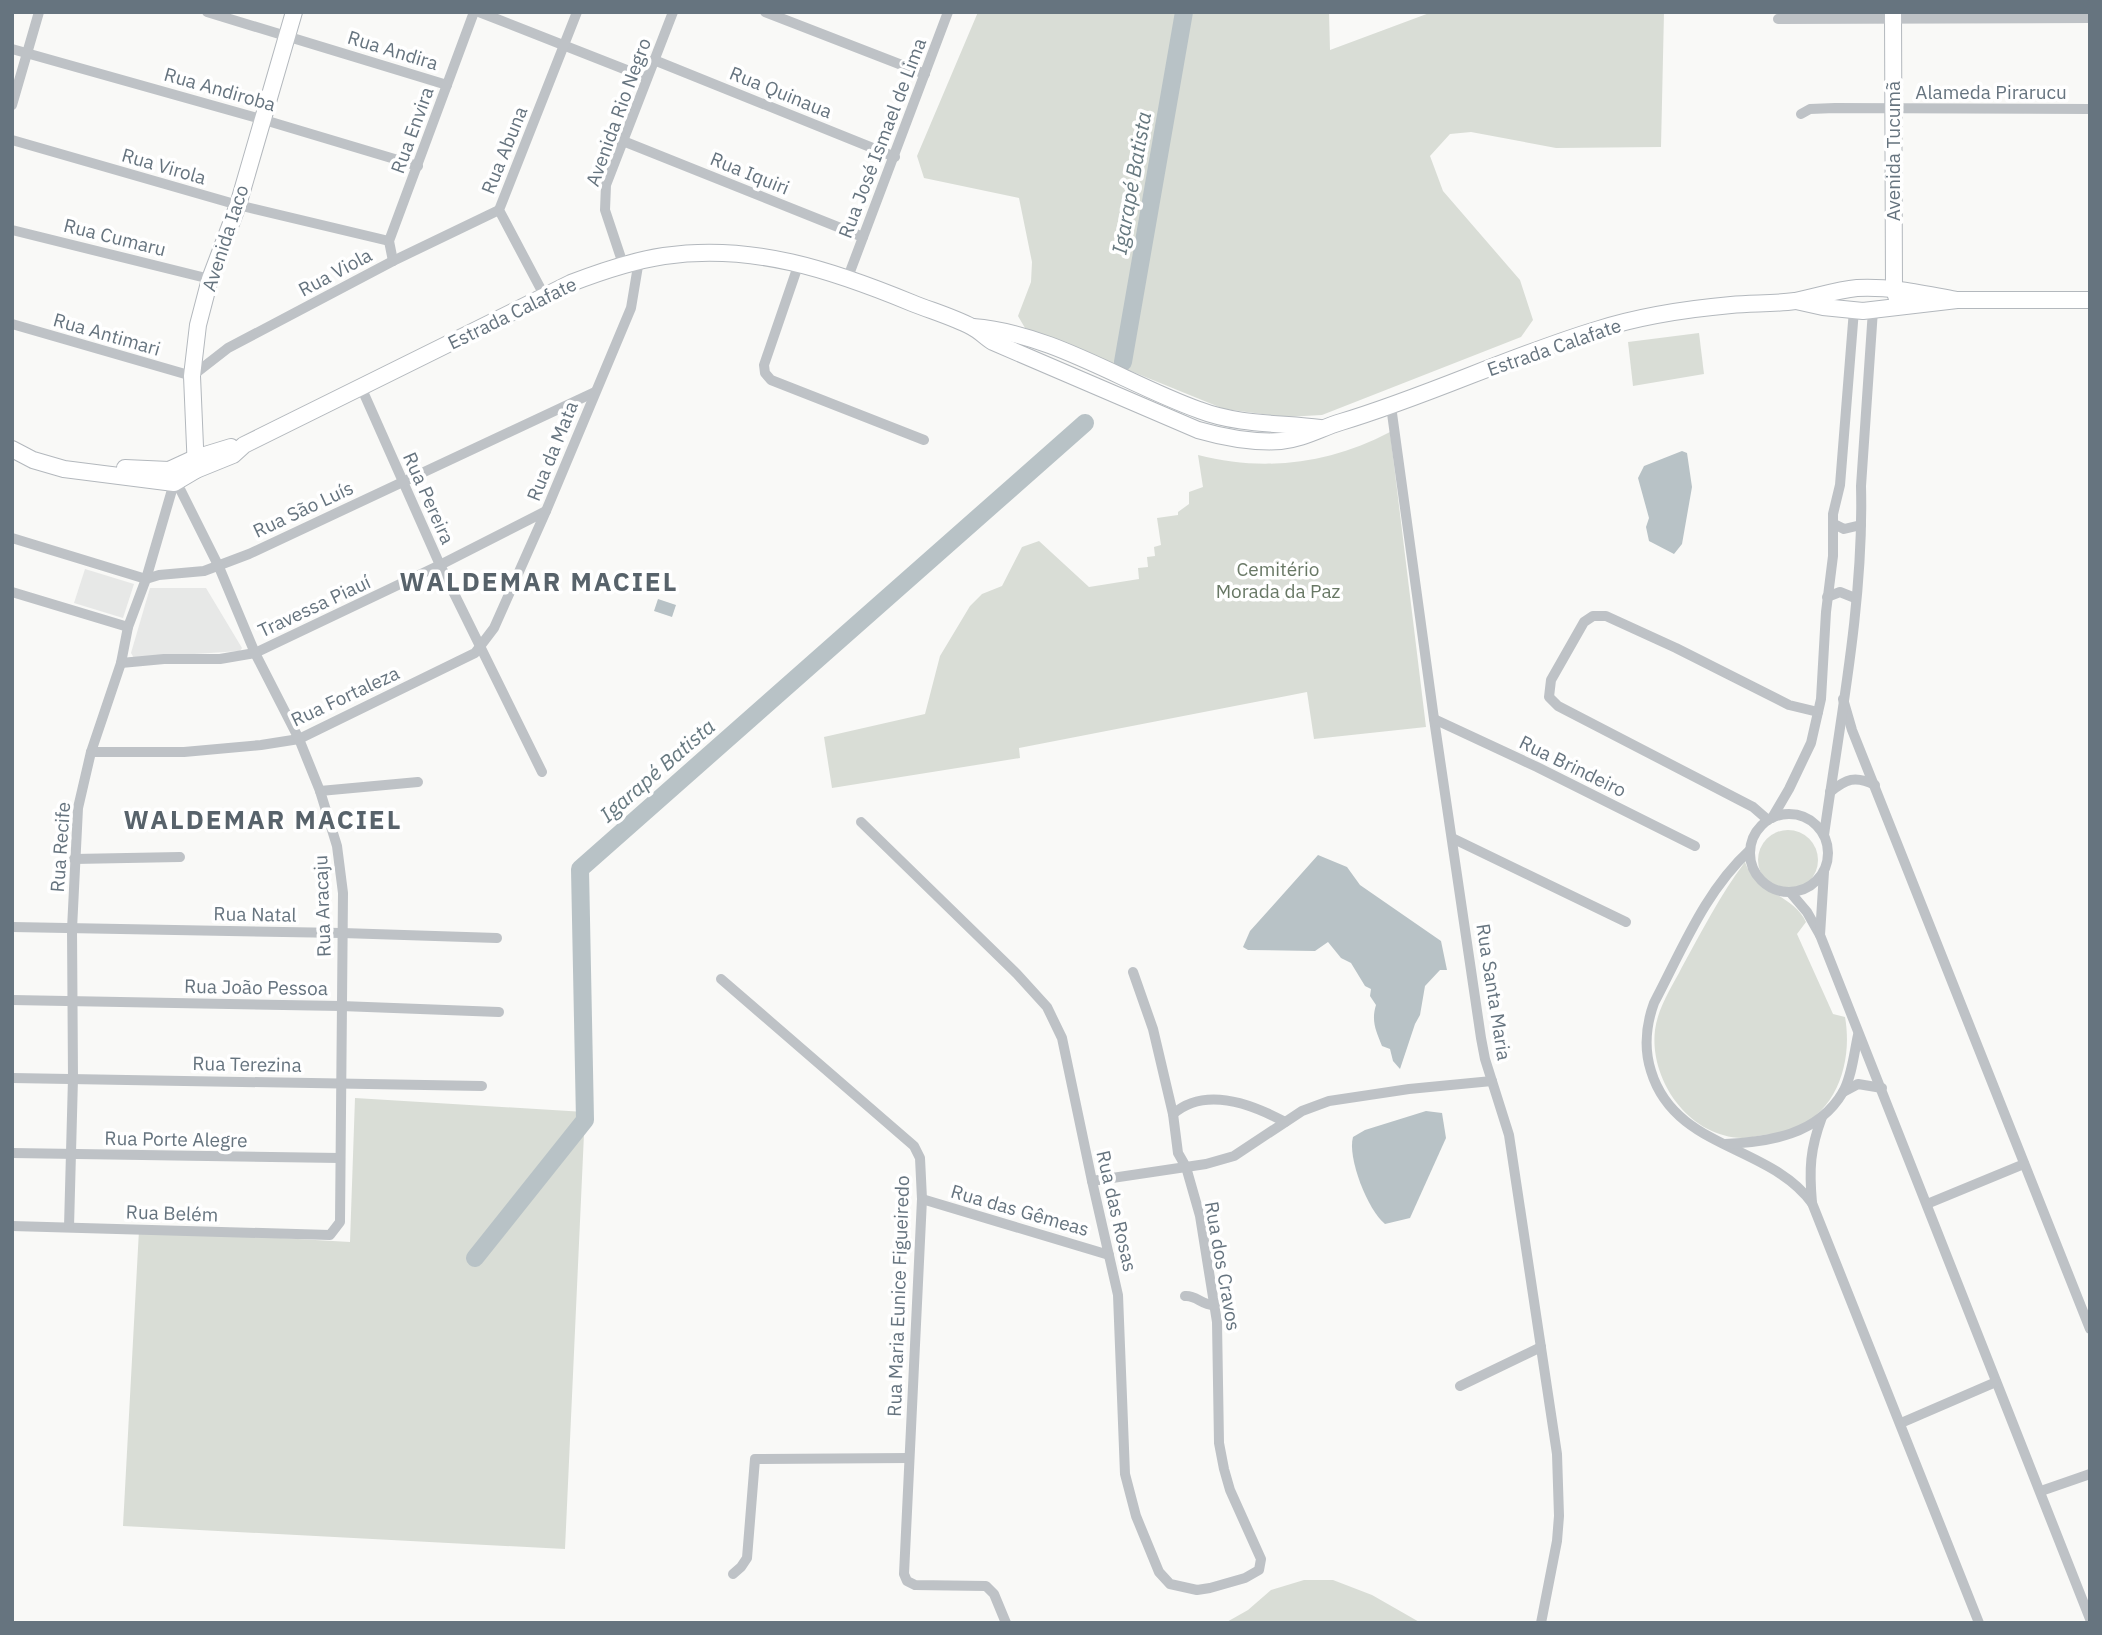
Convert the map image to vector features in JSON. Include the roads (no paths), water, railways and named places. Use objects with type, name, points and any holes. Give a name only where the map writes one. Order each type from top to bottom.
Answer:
[{"type":"street","points":[[12,105],[39,12]]},
{"type":"street","name":"Rua Andira","points":[[207,12],[447,85]]},
{"type":"street","name":"Avenida Iaco","points":[[196,464],[192,376],[195,342],[210,279],[238,205],[261,118],[294,12]]},
{"type":"street","points":[[477,12],[647,78]]},
{"type":"street","name":"Rua Envira","points":[[389,241],[477,12]]},
{"type":"street","name":"Rua Abuna","points":[[544,295],[499,210],[577,12]]},
{"type":"street","name":"Avenida Rio Negro","points":[[631,262],[605,210],[604,197],[673,12]]},
{"type":"street","points":[[765,12],[925,74]]},
{"type":"street","name":"Rua José Ismael de Lima","points":[[848,277],[948,12]]},
{"type":"street","points":[[1778,19],[1893,15],[2090,18]]},
{"type":"street","name":"Avenida Tucumã","points":[[1893,15],[1894,290],[1898,301],[1894,307]]},
{"type":"street","name":"Rua Andiroba","points":[[12,48],[261,118],[418,166]]},
{"type":"street","name":"Rua Quinaua","points":[[654,60],[895,157]]},
{"type":"street","name":"Alameda Pirarucu","points":[[1801,114],[1810,109],[1835,108],[2090,109]]},
{"type":"street","name":"Rua Virola","points":[[12,140],[238,205],[389,241]]},
{"type":"street","name":"Rua Iquiri","points":[[623,141],[863,237]]},
{"type":"street","name":"Rua Viola","points":[[192,376],[228,348],[393,261],[499,210]]},
{"type":"street","name":"Rua Cumaru","points":[[12,230],[210,279]]},
{"type":"street","points":[[389,241],[393,261]]},
{"type":"street","name":"Estrada Calafate","points":[[172,477],[196,464],[244,445],[571,282],[631,262],[698,253],[754,262],[799,263],[848,277],[973,327],[993,342],[1198,430],[1242,441],[1296,439],[1320,428],[1391,406],[1595,330],[1640,318],[1684,310],[1796,301],[1846,290],[1894,290],[1957,300]]},
{"type":"street","name":"Rua da Mata","points":[[479,647],[494,628],[547,511],[631,308],[631,262]]},
{"type":"street","points":[[799,263],[764,365],[765,373],[771,380],[923,440]]},
{"type":"street","points":[[1824,870],[1810,886],[1790,892],[1775,890],[1763,882],[1751,864],[1750,850],[1755,833],[1770,819],[1803,761],[1811,743],[1818,712],[1824,675],[1833,556],[1833,514],[1840,485],[1848,310],[1838,301],[1839,296],[1846,290]]},
{"type":"street","name":"Estrada Calafate","points":[[1796,301],[1848,310],[1873,310],[1957,300],[2090,300]]},
{"type":"street","points":[[1820,935],[1828,849],[1824,835],[1843,699],[1863,516],[1861,486],[1873,310]]},
{"type":"street","name":"Rua Antimari","points":[[12,324],[192,376]]},
{"type":"street","name":"Estrada Calafate","points":[[973,327],[999,330],[1051,347],[1201,411],[1264,424],[1320,428]]},
{"type":"street","name":"Rua Pereira","points":[[360,387],[440,565],[542,772]]},
{"type":"street","name":"Rua São Luís","points":[[12,538],[146,579],[159,575],[204,571],[219,567],[595,392]]},
{"type":"street","name":"Rua Santa Maria","points":[[1391,406],[1481,1038],[1509,1135],[1557,1454],[1559,1516],[1541,1623]]},
{"type":"street","points":[[12,448],[33,460],[64,469],[172,477]]},
{"type":"street","name":"Rua Aracaju","points":[[172,477],[219,567],[255,653],[299,739],[333,830],[340,864],[342,933],[340,1222],[330,1235]]},
{"type":"street","name":"Rua Recife","points":[[69,1227],[73,1078],[72,929],[78,808],[91,752],[121,663],[128,628],[146,579],[172,477]]},
{"type":"street","name":"Travessa Piauí","points":[[121,663],[164,659],[220,659],[255,653],[547,511]]},
{"type":"street","points":[[1834,524],[1844,529],[1861,525]]},
{"type":"street","points":[[12,592],[128,628]]},
{"type":"street","points":[[1828,597],[1840,592],[1855,598]]},
{"type":"street","points":[[1770,819],[1754,807],[1558,706],[1549,697],[1551,680],[1584,622],[1593,616],[1606,616],[1789,705],[1818,712]]},
{"type":"street","name":"Rua Fortaleza","points":[[91,752],[184,752],[299,739],[475,653],[479,647]]},
{"type":"street","points":[[1843,699],[1852,730],[2090,1329]]},
{"type":"street","name":"Rua Brindeiro","points":[[1434,719],[1695,846]]},
{"type":"street","points":[[1830,792],[1850,779],[1861,779],[1875,785]]},
{"type":"street","points":[[320,791],[418,782]]},
{"type":"street","points":[[1770,819],[1789,814],[1805,818],[1813,822],[1824,835]]},
{"type":"street","name":"Rua das Rosas","points":[[860,822],[1017,974],[1054,1016],[1062,1038],[1121,1315],[1127,1486],[1152,1558],[1166,1581],[1175,1586],[1197,1590],[1245,1578],[1256,1573],[1261,1567]]},
{"type":"street","points":[[1452,838],[1626,922]]},
{"type":"street","points":[[1750,850],[1727,873],[1706,904],[1654,1003],[1648,1026],[1649,1066],[1664,1098],[1684,1122],[1791,1181],[1812,1203]]},
{"type":"street","points":[[74,859],[180,857]]},
{"type":"street","points":[[1790,892],[1807,912],[1820,935],[2090,1619]]},
{"type":"street","name":"Rua Natal","points":[[12,928],[497,938]]},
{"type":"street","name":"Rua dos Cravos","points":[[1133,972],[1153,1029],[1173,1114],[1178,1153],[1186,1167],[1200,1216],[1219,1347],[1219,1443],[1230,1490],[1261,1559],[1261,1567]]},
{"type":"street","name":"Rua Maria Eunice Figueiredo","points":[[720,978],[914,1146],[920,1158],[922,1199],[903,1565],[906,1581],[922,1586],[986,1586],[994,1594],[1006,1623]]},
{"type":"street","name":"Rua João Pessoa","points":[[12,1000],[341,1006],[499,1012]]},
{"type":"street","points":[[1843,1093],[1858,1035]]},
{"type":"street","name":"Rua Terezina","points":[[12,1078],[482,1086]]},
{"type":"street","points":[[1091,1181],[1186,1167],[1234,1156],[1302,1111],[1329,1101],[1400,1090],[1492,1081]]},
{"type":"street","points":[[1882,1088],[1858,1084],[1843,1093],[1822,1117],[1813,1142],[1810,1161],[1812,1203],[1979,1623]]},
{"type":"street","points":[[1173,1114],[1193,1102],[1223,1100],[1257,1109],[1285,1122]]},
{"type":"street","points":[[1725,1144],[1769,1140],[1791,1133],[1822,1117]]},
{"type":"street","name":"Rua Porte Alegre","points":[[12,1153],[340,1158]]},
{"type":"street","points":[[1927,1204],[2024,1164]]},
{"type":"street","name":"Rua das Gêmeas","points":[[922,1199],[1109,1255]]},
{"type":"street","name":"Rua Belém","points":[[12,1226],[330,1235]]},
{"type":"street","points":[[1185,1296],[1193,1296],[1206,1306],[1215,1305]]},
{"type":"street","points":[[1460,1386],[1541,1347]]},
{"type":"street","points":[[1901,1423],[1996,1382]]},
{"type":"street","points":[[733,1574],[747,1558],[755,1458],[909,1458]]},
{"type":"street","points":[[2041,1491],[2090,1474]]},
{"type":"waterway","name":"Igarapé Batista","points":[[1123,362],[1184,12]]},
{"type":"waterway","name":"Igarapé Batista","points":[[475,1258],[585,1120],[580,869],[1085,423]]},
{"type":"district","name":"WALDEMAR MACIEL","points":[[539,581]]},
{"type":"district","name":"WALDEMAR MACIEL","points":[[263,819]]},
{"type":"park label","name":"Cemitério Morada da Paz","points":[[1278,580]]}]
